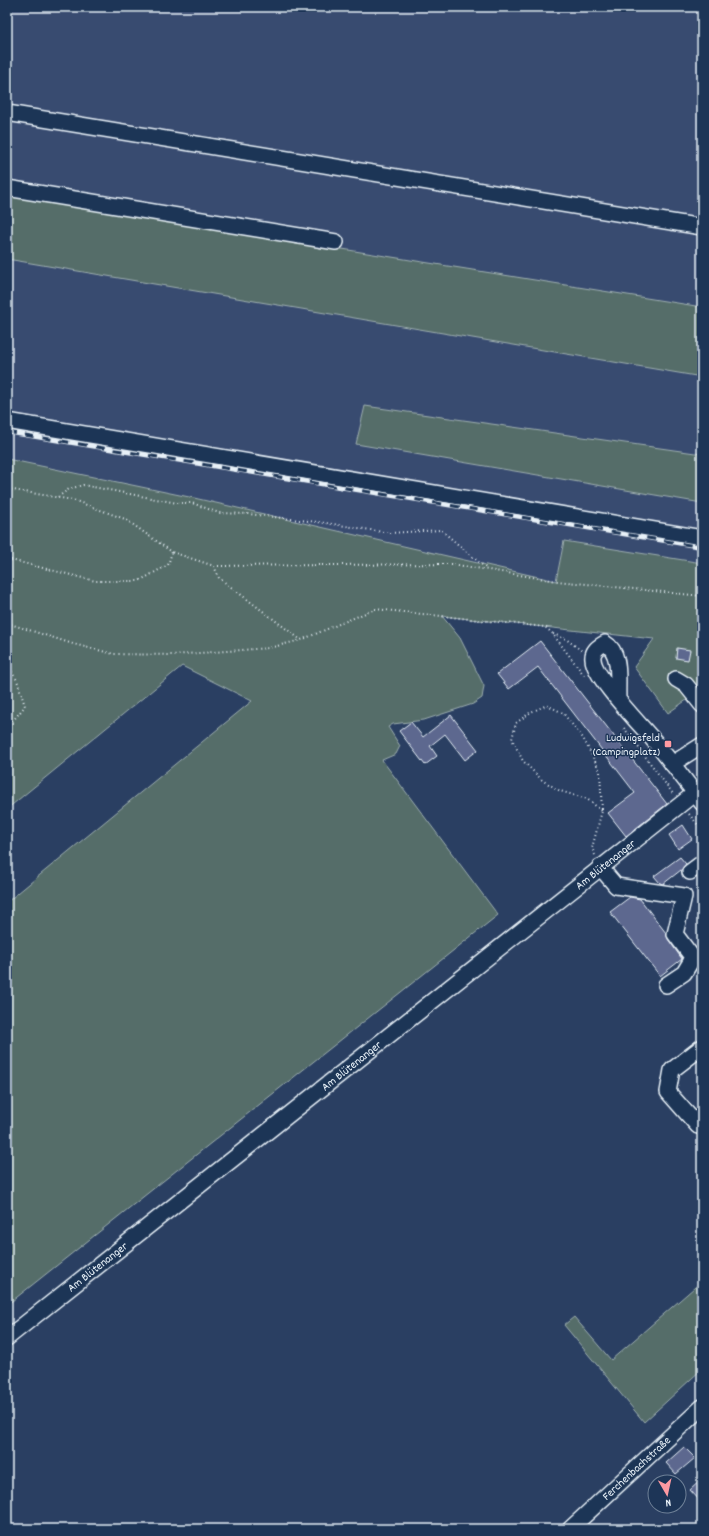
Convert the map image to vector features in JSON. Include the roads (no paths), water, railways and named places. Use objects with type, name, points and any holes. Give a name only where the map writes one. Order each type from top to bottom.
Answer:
[{"type":"street","points":[[7,113],[702,227]]},
{"type":"street","points":[[7,188],[336,242]]},
{"type":"street","points":[[7,421],[702,538]]},
{"type":"street","points":[[618,698],[616,655],[612,647],[605,643],[598,647],[594,653],[593,660],[600,676],[698,798]]},
{"type":"street","points":[[676,679],[686,686],[702,705]]},
{"type":"street","points":[[672,764],[702,745]]},
{"type":"street","name":"Am Blütenanger","points":[[7,1338],[680,803],[698,798]]},
{"type":"street","points":[[600,867],[616,886],[684,896],[675,934],[693,958],[684,973],[666,985]]},
{"type":"street","points":[[702,1047],[672,1070],[668,1092],[698,1126],[702,1123]]},
{"type":"street","name":"Ferchenbachstraße","points":[[570,1529],[702,1407]]},
{"type":"railway","points":[[7,432],[702,547]]},
{"type":"place","name":"Ludwigsfeld (Campingplatz)","points":[[668,744]]}]
